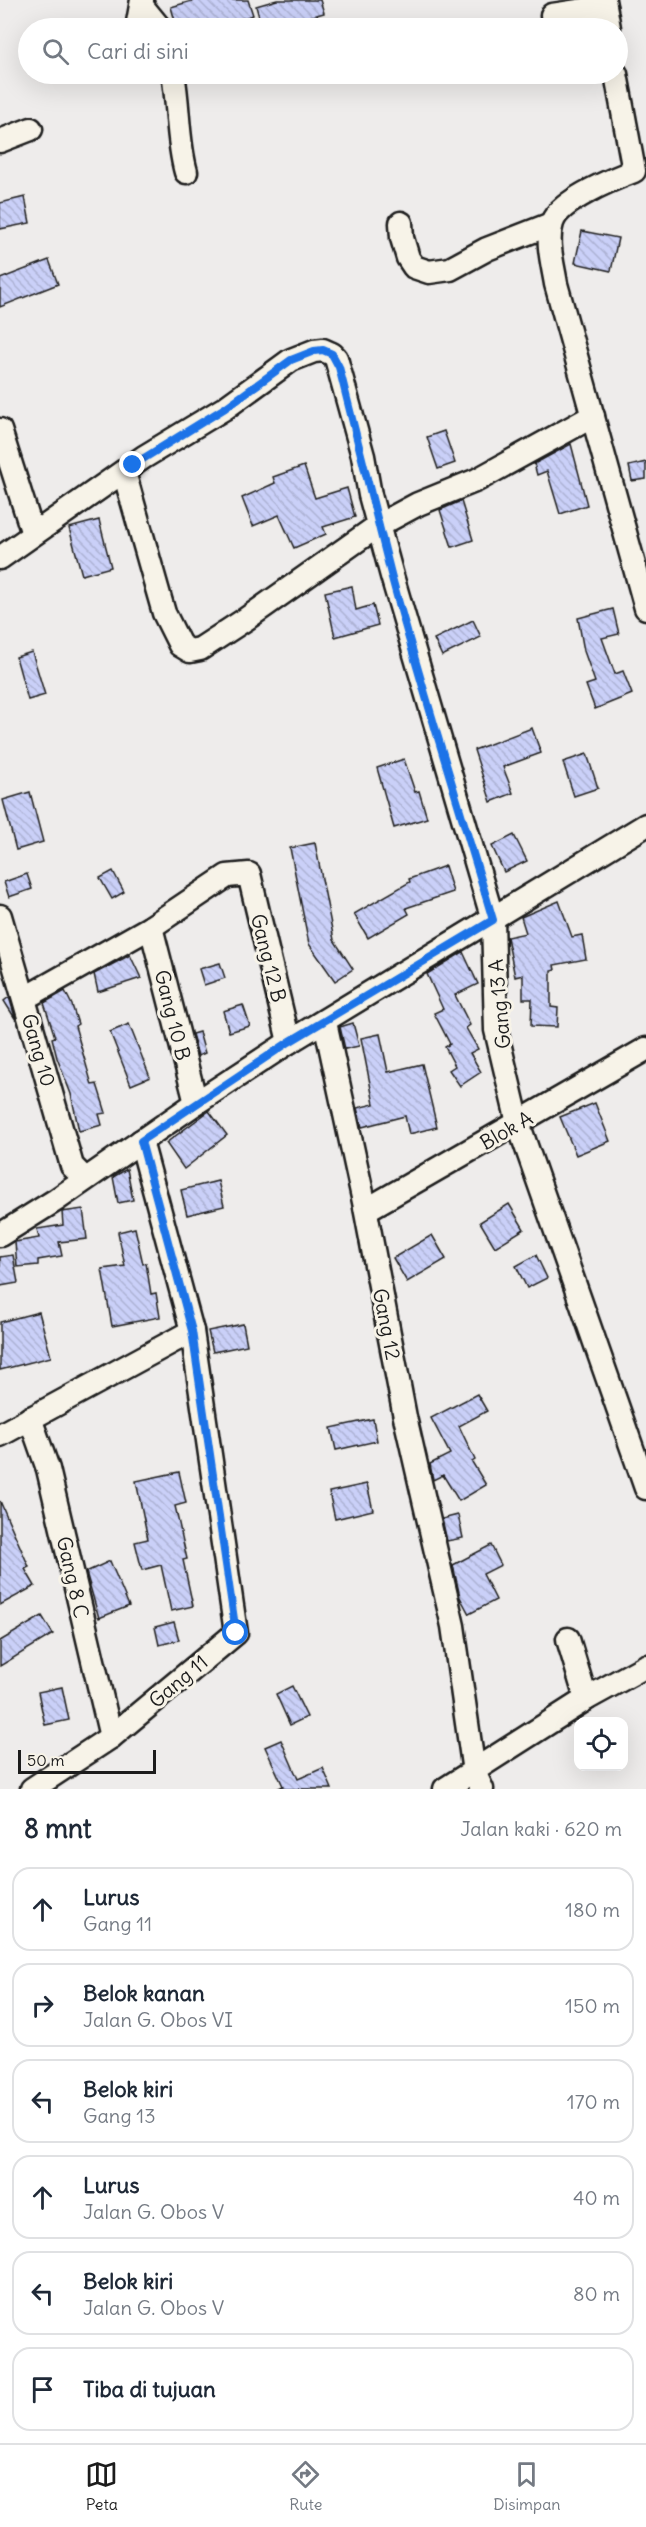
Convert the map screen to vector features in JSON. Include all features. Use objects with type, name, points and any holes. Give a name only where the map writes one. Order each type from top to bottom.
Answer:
[{"type":"street","points":[[139,18],[142,3]]},
{"type":"street","points":[[142,3],[153,18]]},
{"type":"street","points":[[552,15],[606,12]]},
{"type":"street","points":[[175,84],[179,103],[180,152],[186,172]]},
{"type":"street","points":[[618,84],[640,170],[568,204],[551,224],[550,241],[556,284],[646,608]]},
{"type":"street","points":[[0,141],[31,129]]},
{"type":"street","points":[[401,223],[408,258],[414,267],[429,272],[450,269],[487,249],[551,224]]},
{"type":"street","name":"Gang 13 A","points":[[0,558],[144,457],[225,408],[291,360],[323,350],[336,358],[379,525],[493,920],[496,1030],[518,1123],[642,1458],[646,1488]]},
{"type":"street","points":[[124,472],[164,613],[176,640],[190,651],[200,649],[246,619],[379,525],[418,504],[477,480],[593,416]]},
{"type":"street","points":[[0,430],[33,534]]},
{"type":"street","points":[[2,1227],[85,1179],[289,1042],[646,825]]},
{"type":"street","name":"Gang 12 B","points":[[151,927],[227,876],[249,874],[289,1042]]},
{"type":"street","name":"Gang 10","points":[[0,916],[72,1166],[85,1179]]},
{"type":"street","points":[[25,998],[151,927]]},
{"type":"street","name":"Gang 10 B","points":[[151,927],[196,1103]]},
{"type":"street","name":"Gang 12","points":[[325,1022],[366,1210],[405,1417],[453,1626],[478,1780]]},
{"type":"street","name":"Blok A","points":[[366,1210],[646,1049]]},
{"type":"street","name":"Gang 11","points":[[32,1789],[111,1737],[236,1633],[192,1331],[141,1141]]},
{"type":"street","points":[[0,1435],[192,1331]]},
{"type":"street","name":"Gang 8 C","points":[[30,1418],[48,1470],[111,1737]]},
{"type":"street","points":[[568,1639],[586,1699]]},
{"type":"street","points":[[445,1789],[478,1780],[586,1699],[646,1666]]},
{"type":"building","points":[[195,0],[248,0],[253,15],[244,18],[174,18],[171,7]]},
{"type":"building","points":[[277,0],[320,0],[324,13],[306,18],[259,18],[256,6]]},
{"type":"building","points":[[25,197],[30,223],[0,229],[0,203]]},
{"type":"building","points":[[582,231],[618,238],[611,271],[575,263]]},
{"type":"building","points":[[49,260],[58,284],[0,307],[0,279]]},
{"type":"building","points":[[444,431],[455,463],[438,469],[427,437]]},
{"type":"building","points":[[571,444],[587,505],[560,514],[547,471],[537,475],[534,464]]},
{"type":"building","points":[[646,462],[646,479],[632,481],[629,466]]},
{"type":"building","points":[[304,466],[315,498],[347,488],[355,517],[323,527],[326,534],[294,548],[279,515],[253,526],[242,498],[275,483],[273,477]]},
{"type":"building","points":[[461,501],[473,540],[452,547],[440,510]]},
{"type":"building","points":[[99,520],[111,567],[82,575],[69,528]]},
{"type":"building","points":[[352,586],[356,610],[373,605],[378,625],[335,637],[325,592]]},
{"type":"building","points":[[613,609],[619,634],[602,638],[615,674],[623,671],[632,694],[595,709],[586,685],[595,682],[584,651],[578,618]]},
{"type":"building","points":[[473,620],[481,637],[442,656],[434,639]]},
{"type":"building","points":[[32,652],[45,695],[28,700],[16,657]]},
{"type":"building","points":[[532,728],[541,753],[503,767],[513,793],[491,802],[474,750]]},
{"type":"building","points":[[587,754],[598,788],[574,796],[563,762]]},
{"type":"building","points":[[404,759],[415,792],[419,791],[427,818],[394,828],[377,768]]},
{"type":"building","points":[[30,792],[43,842],[16,850],[3,800]]},
{"type":"building","points":[[514,835],[527,861],[504,872],[492,846]]},
{"type":"building","points":[[315,843],[334,940],[353,969],[335,981],[309,944],[290,848]]},
{"type":"building","points":[[445,866],[453,892],[406,908],[409,914],[368,938],[354,914],[410,882],[409,879]]},
{"type":"building","points":[[113,871],[124,892],[112,899],[100,878]]},
{"type":"building","points":[[27,874],[32,889],[9,897],[4,882]]},
{"type":"building","points":[[559,901],[572,937],[582,935],[586,959],[554,965],[555,970],[551,971],[551,1007],[558,1008],[557,1027],[531,1026],[532,999],[523,999],[523,975],[515,977],[507,937],[526,933],[521,917]]},
{"type":"building","points":[[463,952],[478,984],[455,995],[470,1025],[466,1028],[478,1049],[470,1053],[481,1072],[460,1086],[449,1070],[455,1066],[445,1047],[450,1044],[434,1013],[443,1009],[427,974]]},
{"type":"building","points":[[130,955],[141,978],[98,992],[94,974]]},
{"type":"building","points":[[220,963],[225,978],[204,985],[199,969]]},
{"type":"building","points":[[65,991],[78,1024],[75,1026],[92,1085],[97,1084],[106,1113],[99,1114],[102,1125],[79,1131],[71,1094],[57,1058],[52,1038],[55,1037],[44,1003]]},
{"type":"building","points":[[9,997],[16,1020],[4,1001]]},
{"type":"building","points":[[243,1005],[250,1026],[229,1032],[223,1011]]},
{"type":"building","points":[[353,1023],[359,1046],[345,1049],[340,1027]]},
{"type":"building","points":[[129,1024],[150,1077],[131,1085],[110,1032]]},
{"type":"building","points":[[199,1032],[205,1053],[198,1056],[192,1034]]},
{"type":"building","points":[[380,1034],[388,1072],[422,1064],[437,1127],[409,1134],[405,1116],[362,1127],[357,1108],[374,1104],[361,1038]]},
{"type":"building","points":[[595,1103],[610,1141],[576,1155],[560,1117]]},
{"type":"building","points":[[209,1111],[227,1135],[184,1169],[166,1143]]},
{"type":"building","points":[[127,1169],[133,1200],[118,1203],[113,1177]]},
{"type":"building","points":[[218,1181],[224,1206],[187,1215],[181,1190]]},
{"type":"building","points":[[509,1204],[524,1229],[495,1247],[480,1222]]},
{"type":"building","points":[[83,1209],[87,1239],[59,1242],[62,1256],[38,1260],[38,1265],[17,1267],[15,1242],[39,1238],[37,1229],[63,1225],[62,1212]]},
{"type":"building","points":[[135,1228],[143,1264],[146,1263],[151,1294],[156,1293],[160,1317],[112,1326],[102,1269],[125,1266],[118,1232]]},
{"type":"building","points":[[432,1235],[446,1259],[407,1282],[393,1258]]},
{"type":"building","points":[[13,1255],[18,1283],[0,1286],[0,1257]]},
{"type":"building","points":[[536,1255],[547,1278],[527,1288],[516,1266]]},
{"type":"building","points":[[39,1312],[51,1357],[0,1370],[0,1322]]},
{"type":"building","points":[[243,1324],[247,1345],[213,1352],[208,1331]]},
{"type":"building","points":[[477,1394],[487,1411],[459,1426],[475,1460],[472,1462],[486,1485],[459,1501],[443,1475],[433,1480],[430,1464],[450,1454],[431,1418]]},
{"type":"building","points":[[373,1419],[377,1441],[336,1450],[331,1428]]},
{"type":"building","points":[[179,1472],[186,1503],[175,1506],[187,1559],[183,1560],[193,1606],[171,1611],[161,1565],[142,1570],[135,1542],[148,1539],[136,1481]]},
{"type":"building","points":[[367,1484],[373,1510],[335,1519],[329,1492]]},
{"type":"building","points":[[0,1501],[29,1567],[25,1569],[35,1586],[0,1605]]},
{"type":"building","points":[[458,1515],[463,1538],[447,1541],[442,1519]]},
{"type":"building","points":[[491,1545],[501,1565],[483,1574],[496,1600],[469,1614],[460,1597],[453,1565]]},
{"type":"building","points":[[110,1561],[129,1606],[99,1618],[86,1572]]},
{"type":"building","points":[[42,1616],[53,1634],[0,1666],[0,1641]]},
{"type":"building","points":[[174,1622],[179,1640],[159,1645],[155,1627]]},
{"type":"building","points":[[292,1686],[307,1717],[290,1725],[276,1694]]},
{"type":"building","points":[[62,1687],[69,1720],[45,1725],[38,1692]]},
{"type":"building","points":[[281,1740],[298,1779],[323,1768],[332,1789],[277,1789],[283,1786],[265,1747]]},
{"type":"route","points":[[133,465],[225,408],[291,360],[306,353],[323,350],[336,358],[392,576],[493,920],[289,1042],[141,1141],[192,1331],[236,1633]]}]
